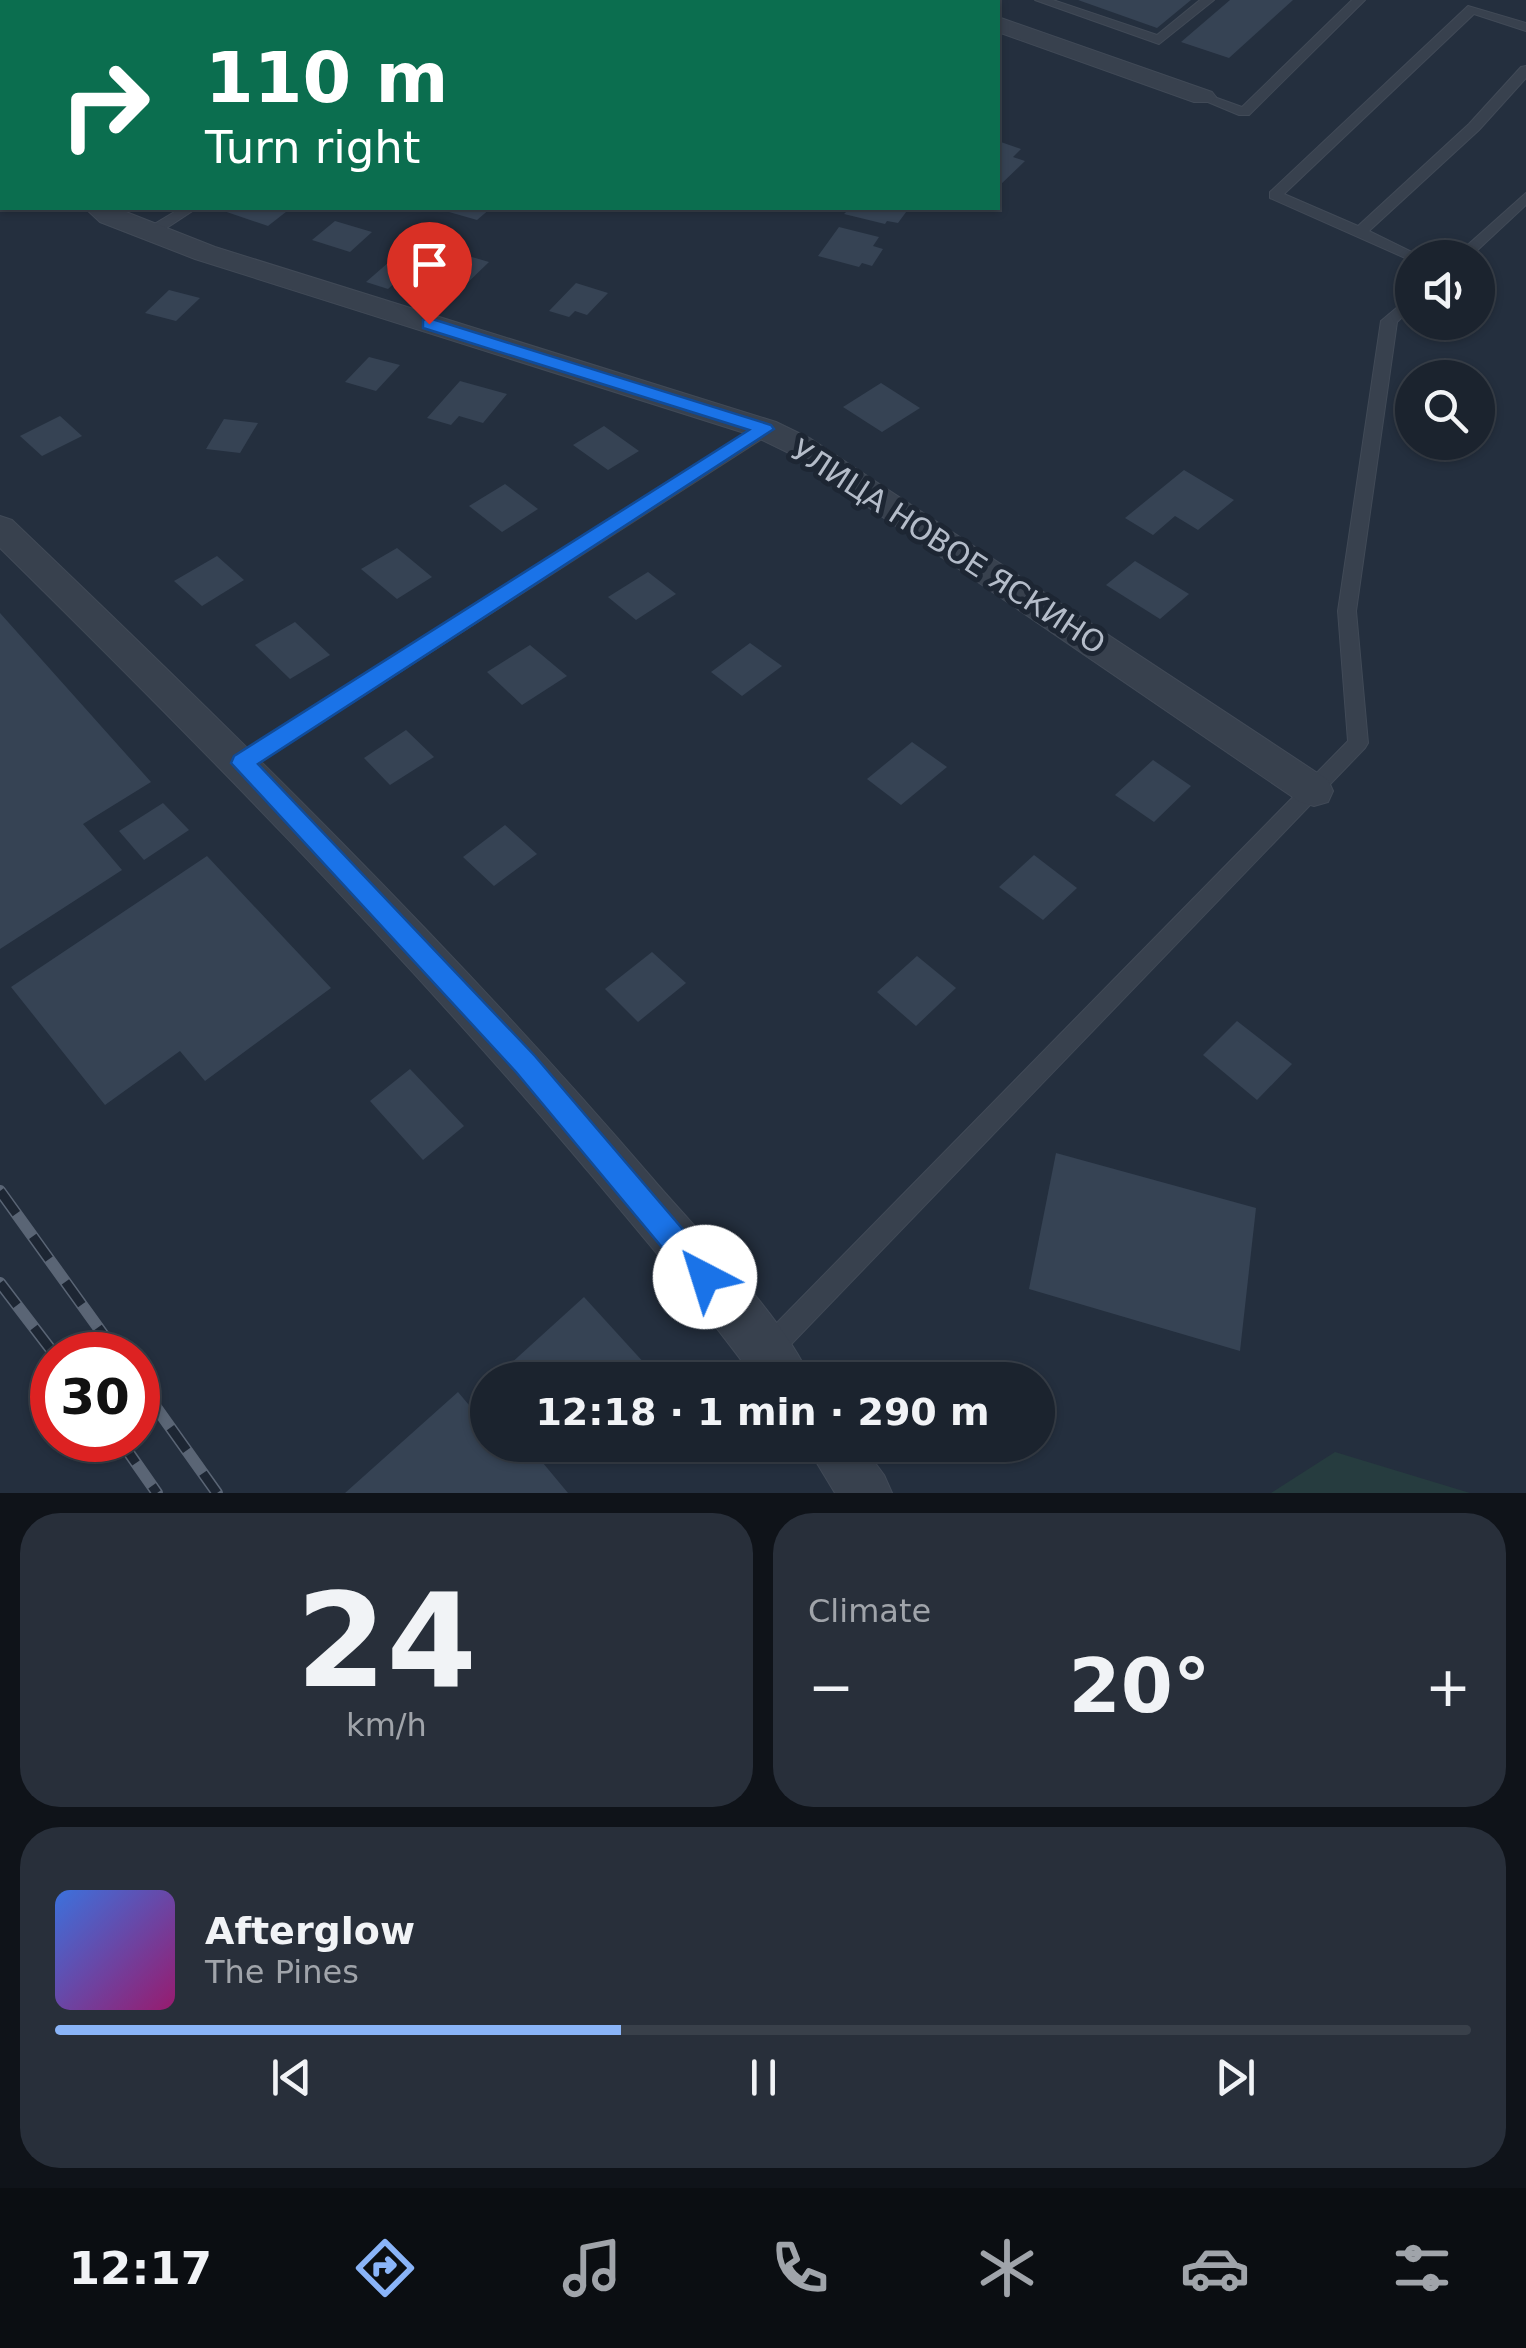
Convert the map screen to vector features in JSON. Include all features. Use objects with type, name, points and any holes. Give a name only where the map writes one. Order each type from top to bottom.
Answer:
[{"type":"street","points":[[1000,25],[1204,97]]},
{"type":"street","name":"УЛИЦА НОВОЕ ЯСКИНО","points":[[102,210],[205,254],[765,429],[800,446],[1314,791]]},
{"type":"street","points":[[5,541],[242,763],[526,1064],[773,1362]]},
{"type":"street","points":[[844,1462],[866,1493]]},
{"type":"lane","points":[[1041,0],[1159,40],[1208,0]]},
{"type":"lane","points":[[1204,97],[1244,112],[1359,0]]},
{"type":"lane","points":[[1395,248],[1275,195],[1472,10],[1526,27]]},
{"type":"lane","points":[[1360,232],[1474,127],[1526,70]]},
{"type":"lane","points":[[1479,240],[1526,197]]},
{"type":"lane","points":[[151,232],[187,210]]},
{"type":"lane","points":[[780,1362],[1358,743],[1347,611],[1389,322],[1395,316]]},
{"type":"lane","points":[[242,763],[765,429]]},
{"type":"green space","points":[[1335,1452],[1470,1493],[1271,1493]]},
{"type":"building","points":[[1078,0],[1191,0],[1157,28]]},
{"type":"building","points":[[1230,0],[1293,0],[1229,58],[1181,42]]},
{"type":"building","points":[[1000,142],[1021,149],[1013,157],[1025,161],[1000,185]]},
{"type":"building","points":[[221,210],[288,210],[268,226]]},
{"type":"building","points":[[452,210],[489,210],[477,220],[449,212]]},
{"type":"building","points":[[848,210],[908,210],[898,223],[885,224],[844,214]]},
{"type":"building","points":[[335,221],[372,232],[350,252],[312,240]]},
{"type":"building","points":[[839,227],[879,237],[873,246],[883,249],[872,266],[862,263],[859,267],[818,256]]},
{"type":"building","points":[[455,252],[489,262],[461,289],[427,278]]},
{"type":"building","points":[[389,262],[410,269],[388,289],[366,282]]},
{"type":"building","points":[[576,283],[608,293],[587,315],[575,311],[569,317],[549,311]]},
{"type":"building","points":[[169,290],[200,298],[176,321],[145,313]]},
{"type":"building","points":[[369,357],[400,365],[376,391],[345,382]]},
{"type":"building","points":[[460,381],[507,394],[483,423],[459,416],[451,425],[427,418]]},
{"type":"building","points":[[881,383],[920,408],[882,432],[843,407]]},
{"type":"building","points":[[60,416],[82,436],[42,456],[20,436]]},
{"type":"building","points":[[224,419],[258,423],[240,453],[206,449]]},
{"type":"building","points":[[604,426],[639,451],[608,470],[573,445]]},
{"type":"building","points":[[1184,470],[1234,500],[1198,530],[1175,516],[1153,535],[1125,518]]},
{"type":"building","points":[[505,484],[538,509],[502,532],[469,506]]},
{"type":"building","points":[[397,548],[432,577],[397,599],[361,569]]},
{"type":"building","points":[[217,556],[244,580],[202,606],[174,581]]},
{"type":"building","points":[[1135,561],[1189,594],[1160,619],[1106,585]]},
{"type":"building","points":[[648,572],[676,594],[636,620],[608,597]]},
{"type":"building","points":[[0,613],[151,782],[83,824],[122,870],[0,949]]},
{"type":"building","points":[[295,622],[330,655],[290,679],[255,645]]},
{"type":"building","points":[[750,643],[782,666],[742,696],[711,672]]},
{"type":"building","points":[[530,645],[567,676],[522,705],[487,672]]},
{"type":"building","points":[[406,730],[434,757],[390,785],[364,758]]},
{"type":"building","points":[[912,742],[947,767],[901,805],[867,779]]},
{"type":"building","points":[[1153,760],[1191,786],[1154,822],[1115,795]]},
{"type":"building","points":[[163,803],[189,830],[144,860],[119,831]]},
{"type":"building","points":[[505,825],[537,854],[494,886],[463,857]]},
{"type":"building","points":[[1034,855],[1077,888],[1043,920],[999,887]]},
{"type":"building","points":[[207,856],[331,988],[205,1081],[180,1051],[105,1105],[11,987]]},
{"type":"building","points":[[652,952],[686,983],[638,1022],[605,989]]},
{"type":"building","points":[[917,956],[956,988],[916,1026],[877,992]]},
{"type":"building","points":[[1237,1021],[1292,1064],[1257,1100],[1203,1055]]},
{"type":"building","points":[[410,1069],[464,1126],[423,1160],[370,1101]]},
{"type":"building","points":[[1056,1153],[1256,1208],[1240,1351],[1029,1289]]},
{"type":"building","points":[[584,1297],[643,1362],[512,1362]]},
{"type":"building","points":[[458,1392],[470,1406],[470,1462],[542,1462],[568,1493],[345,1493]]},
{"type":"railway","points":[[0,1191],[101,1332]]},
{"type":"railway","points":[[0,1283],[37,1332]]},
{"type":"railway","points":[[160,1413],[217,1493]]},
{"type":"railway","points":[[135,1462],[157,1493]]},
{"type":"route","points":[[429,324],[765,429],[242,763],[526,1064],[705,1277]]}]
